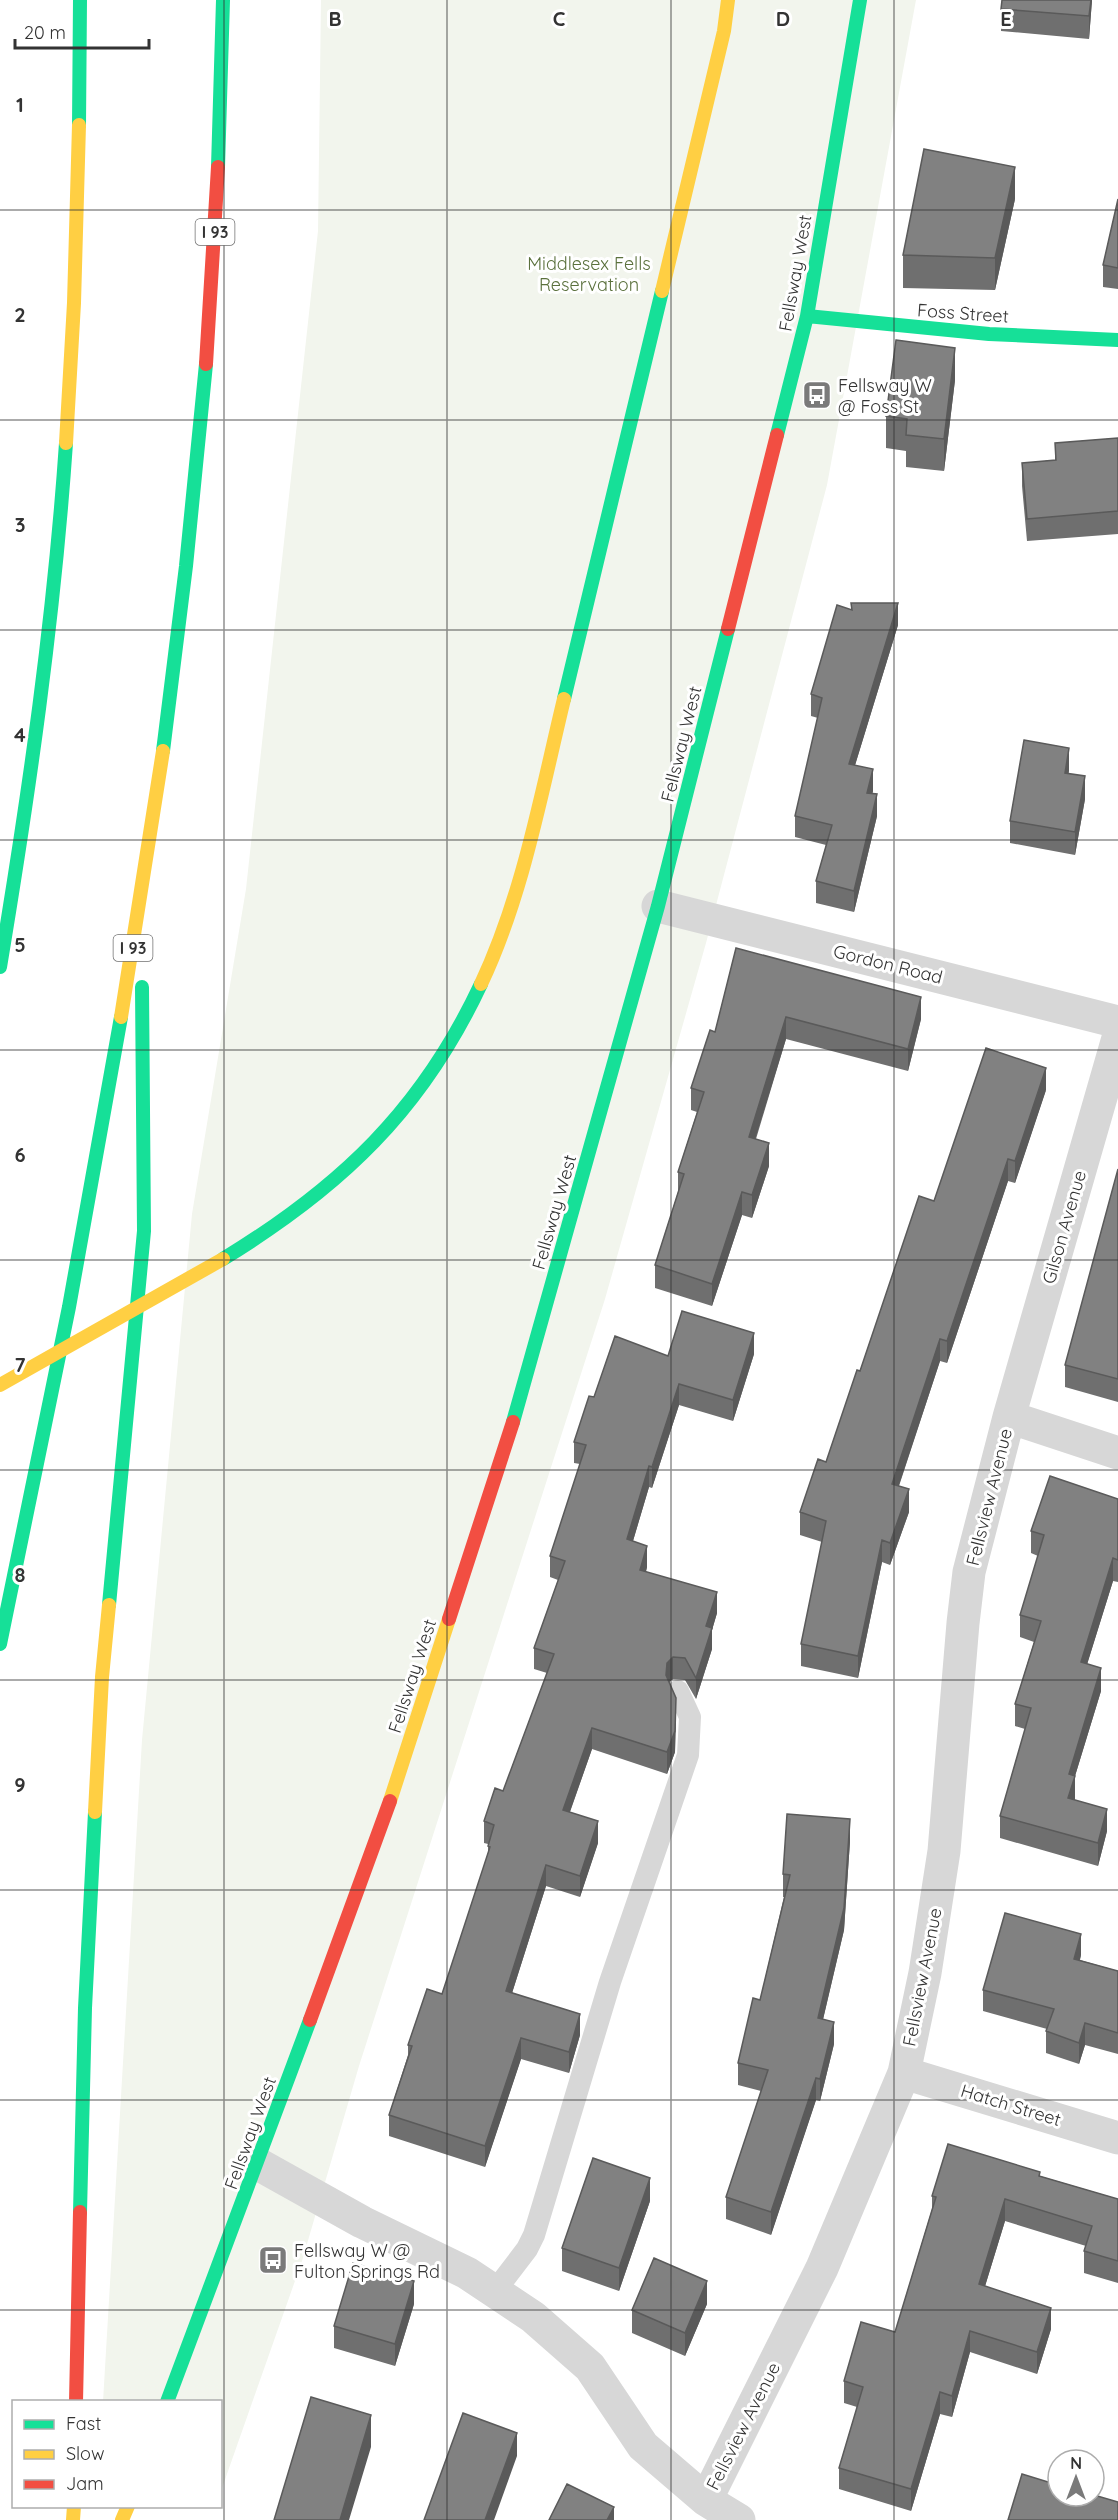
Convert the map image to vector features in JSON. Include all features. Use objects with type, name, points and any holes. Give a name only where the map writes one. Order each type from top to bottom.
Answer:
[{"type":"main road","points":[[0,967],[28,786],[47,635],[64,464],[74,304],[80,0]]},
{"type":"main road","name":"I 93","points":[[0,1644],[78,1263],[108,1100],[178,638],[198,453],[212,284],[223,0]]},
{"type":"main road","points":[[0,1385],[282,1224],[315,1199],[374,1145],[400,1116],[448,1050],[486,973],[513,901],[537,812],[724,31],[728,0]]},
{"type":"main road","name":"Fellsway West","points":[[168,2400],[379,1836],[521,1396],[658,906],[807,316],[860,0]]},
{"type":"main road","name":"Foss Street","points":[[807,316],[954,331],[1118,340]]},
{"type":"main road","points":[[76,2400],[85,2008],[102,1677],[144,1231],[141,892]]},
{"type":"street","name":"Gordon Road","points":[[658,906],[1118,1022]]},
{"type":"street","name":"Gilson Avenue","points":[[1009,1417],[1118,1038]]},
{"type":"street","points":[[1009,1417],[1118,1453]]},
{"type":"street","name":"Fellsview Avenue","points":[[706,2500],[822,2268],[904,2073],[925,1973],[944,1851],[969,1572],[1009,1417]]},
{"type":"street","name":"Hatch Street","points":[[904,2073],[1118,2138]]},
{"type":"street","points":[[258,2164],[362,2222],[467,2273],[533,2317],[590,2367],[643,2446],[706,2500],[739,2520]]},
{"type":"lane","points":[[495,2291],[523,2255],[534,2235],[610,1982],[688,1755],[690,1717],[678,1691]]},
{"type":"green space","name":"Middlesex Fells Reservation","points":[[321,0],[916,0],[827,485],[706,943],[605,1299],[359,2066],[302,2261],[222,2488],[222,2400],[103,2400],[142,1740],[192,1214],[246,889],[318,231]]},
{"type":"building","points":[[1002,0],[1091,0],[1089,16],[1001,9]]},
{"type":"building","points":[[924,149],[1015,167],[995,258],[903,255]]},
{"type":"building","points":[[1118,199],[1118,268],[1103,265]]},
{"type":"building","points":[[896,340],[955,348],[944,439],[906,435],[907,419],[886,416]]},
{"type":"building","points":[[1118,438],[1118,511],[1027,519],[1022,463],[1056,460],[1055,443]]},
{"type":"building","points":[[851,603],[898,603],[849,764],[873,769],[867,793],[877,794],[854,891],[816,881],[832,825],[795,816],[822,698],[811,694],[837,605],[852,610]]},
{"type":"building","points":[[1024,740],[1069,748],[1065,773],[1085,776],[1075,832],[1010,821]]},
{"type":"building","points":[[736,948],[921,997],[908,1049],[786,1017],[749,1137],[769,1143],[752,1195],[742,1192],[712,1284],[655,1265],[684,1174],[678,1172],[704,1092],[691,1088],[710,1030],[715,1032]]},
{"type":"building","points":[[986,1048],[1046,1068],[1015,1161],[1008,1159],[947,1341],[940,1339],[892,1484],[909,1489],[890,1543],[882,1540],[858,1656],[801,1644],[826,1521],[800,1512],[818,1459],[826,1462],[857,1370],[860,1371],[919,1196],[934,1201]]},
{"type":"building","points":[[1118,1169],[1118,1379],[1065,1365]]},
{"type":"building","points":[[682,1311],[754,1333],[733,1400],[679,1384],[652,1467],[649,1466],[627,1539],[647,1546],[640,1570],[717,1592],[706,1626],[712,1628],[696,1678],[685,1658],[673,1657],[667,1663],[666,1675],[676,1698],[675,1731],[667,1752],[592,1728],[563,1810],[598,1821],[580,1876],[546,1865],[506,1991],[580,2014],[569,2052],[521,2038],[485,2146],[389,2115],[412,2046],[408,2045],[427,1989],[442,1994],[490,1847],[488,1846],[494,1825],[484,1821],[495,1788],[503,1791],[554,1654],[534,1648],[565,1561],[550,1556],[586,1445],[574,1442],[589,1396],[594,1397],[615,1336],[668,1356]]},
{"type":"building","points":[[1050,1476],[1118,1499],[1118,1560],[1113,1558],[1081,1662],[1101,1668],[1069,1774],[1075,1776],[1068,1798],[1107,1809],[1098,1843],[1000,1816],[1031,1708],[1015,1704],[1041,1621],[1020,1615],[1044,1535],[1031,1531]]},
{"type":"building","points":[[787,1814],[850,1819],[844,1908],[818,2018],[834,2022],[820,2079],[816,2078],[771,2212],[726,2197],[768,2070],[738,2063],[753,1998],[760,2000],[790,1875],[783,1874]]},
{"type":"building","points":[[1005,1913],[1081,1934],[1074,1959],[1118,1971],[1118,2033],[1085,2023],[1079,2043],[1046,2031],[1054,2009],[983,1990]]},
{"type":"building","points":[[948,2144],[1040,2172],[1039,2176],[1118,2199],[1118,2261],[1084,2251],[1092,2226],[1005,2199],[979,2284],[1051,2308],[1037,2352],[970,2331],[952,2396],[940,2392],[911,2489],[839,2468],[863,2387],[844,2381],[861,2322],[895,2332],[936,2197],[932,2196]]},
{"type":"building","points":[[593,2158],[650,2178],[619,2268],[562,2248]]},
{"type":"building","points":[[654,2258],[707,2281],[685,2333],[632,2310]]},
{"type":"building","points":[[353,2263],[414,2281],[395,2344],[334,2326]]},
{"type":"building","points":[[311,2397],[371,2415],[340,2520],[274,2520]]},
{"type":"building","points":[[463,2413],[517,2433],[485,2520],[424,2520]]},
{"type":"building","points":[[1022,2474],[1046,2481],[1046,2508],[1106,2508],[1106,2498],[1118,2502],[1118,2520],[1008,2520]]},
{"type":"building","points":[[567,2484],[614,2507],[607,2520],[549,2520]]},
{"type":"traffic: fast","points":[[79,125],[80,0]]},
{"type":"traffic: fast","points":[[218,167],[223,0]]},
{"type":"traffic: fast","points":[[777,435],[807,316],[860,0]]},
{"type":"traffic: fast","points":[[564,699],[662,291]]},
{"type":"traffic: fast","points":[[807,316],[989,334],[1118,340]]},
{"type":"traffic: fast","points":[[163,751],[186,566],[206,364]]},
{"type":"traffic: fast","points":[[0,967],[39,706],[55,575],[66,443]]},
{"type":"traffic: fast","points":[[513,1422],[658,906],[728,629]]},
{"type":"traffic: fast","points":[[223,1259],[266,1232],[305,1203],[341,1174],[374,1142],[405,1107],[432,1070],[458,1029],[481,984]]},
{"type":"traffic: fast","points":[[109,1605],[144,1231],[142,987]]},
{"type":"traffic: fast","points":[[0,1644],[69,1307],[121,1017]]},
{"type":"traffic: fast","points":[[80,2212],[85,2008],[95,1812]]},
{"type":"traffic: fast","points":[[168,2400],[310,2020]]},
{"type":"traffic: slow","points":[[662,291],[724,31],[728,0]]},
{"type":"traffic: slow","points":[[66,443],[74,303],[79,125]]},
{"type":"traffic: slow","points":[[481,984],[496,950],[520,880],[564,699]]},
{"type":"traffic: slow","points":[[121,1017],[163,751]]},
{"type":"traffic: slow","points":[[0,1385],[223,1259]]},
{"type":"traffic: slow","points":[[95,1812],[102,1677],[109,1605]]},
{"type":"traffic: slow","points":[[390,1801],[449,1619]]},
{"type":"traffic: slow","points":[[73,2520],[74,2508]]},
{"type":"traffic: slow","points":[[122,2520],[127,2508]]},
{"type":"traffic: jam","points":[[206,364],[218,167]]},
{"type":"traffic: jam","points":[[728,629],[777,435]]},
{"type":"traffic: jam","points":[[449,1619],[513,1422]]},
{"type":"traffic: jam","points":[[310,2020],[390,1801]]},
{"type":"traffic: jam","points":[[76,2400],[80,2212]]},
{"type":"place","name":"Fellsway W @ Foss St","points":[[817,395]]},
{"type":"place","name":"Fellsway W @ Fulton Springs Rd","points":[[273,2260]]}]
